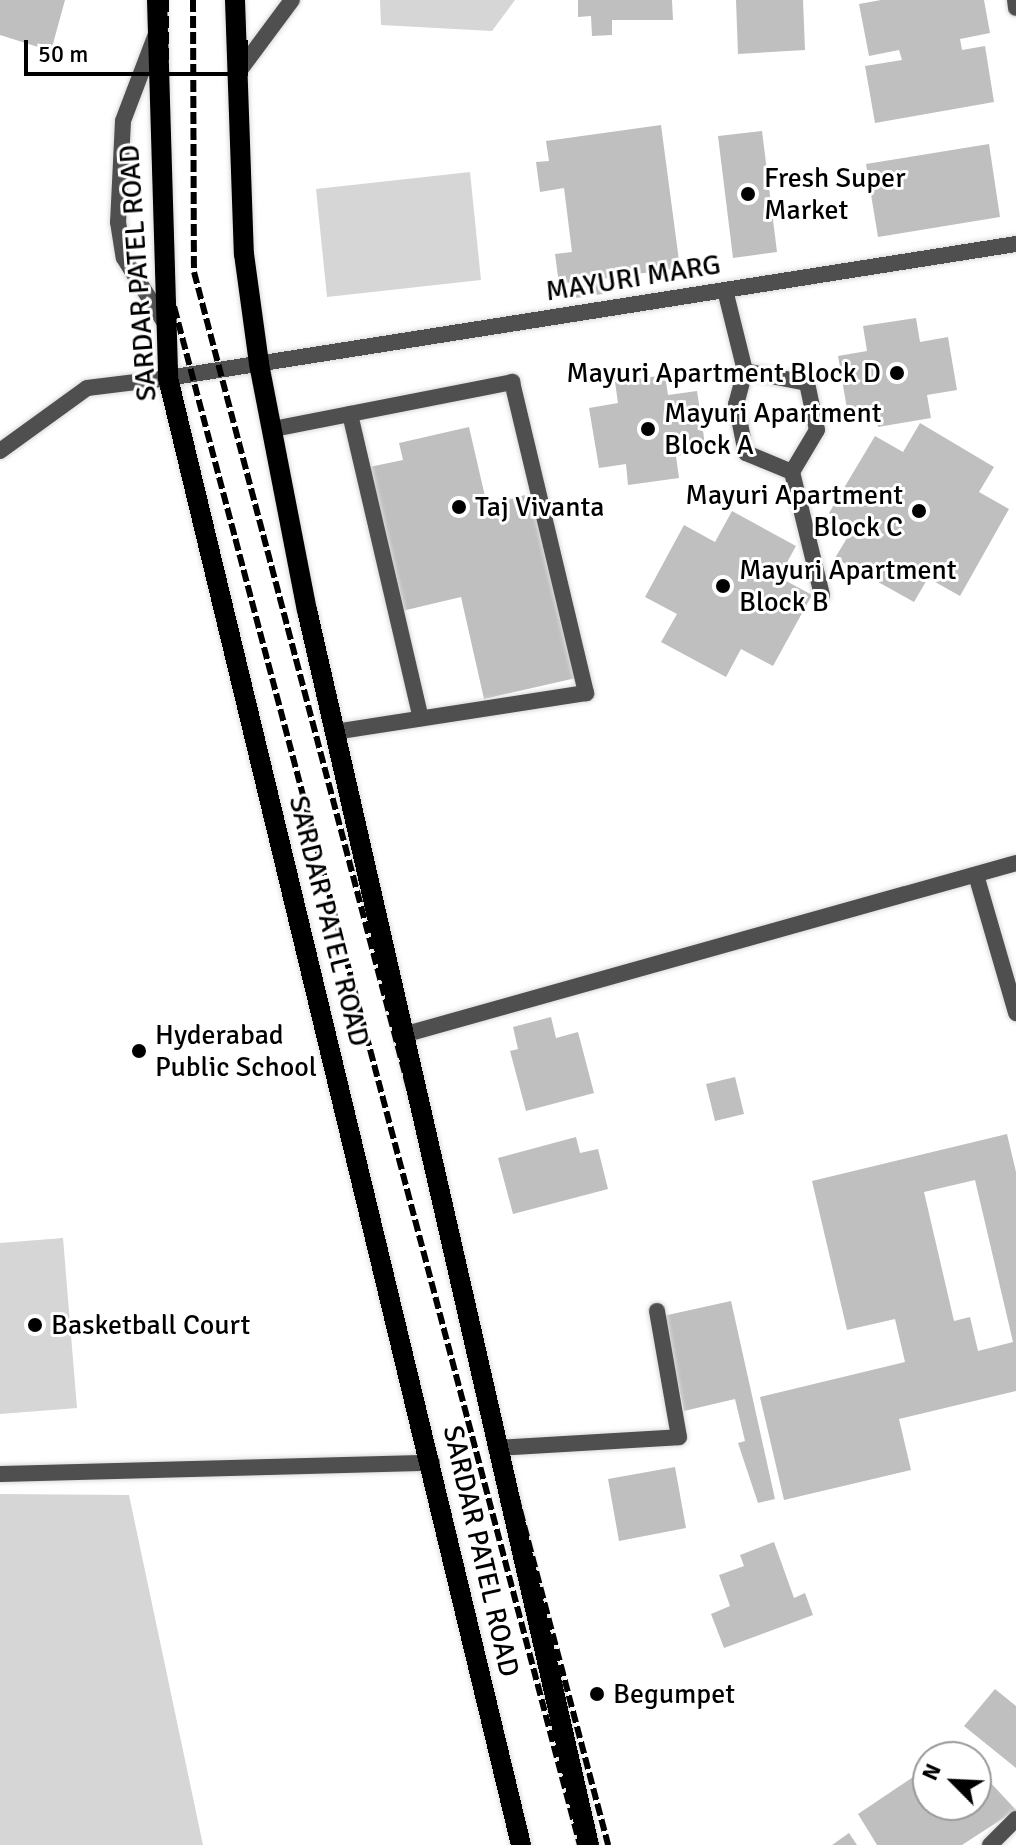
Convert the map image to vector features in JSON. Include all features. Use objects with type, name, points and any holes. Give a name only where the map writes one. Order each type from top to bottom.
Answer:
[{"type":"main road","name":"SARDAR PATEL ROAD","points":[[157,0],[168,378],[432,1463],[521,1845]]},
{"type":"main road","name":"SARDAR PATEL ROAD","points":[[235,0],[244,254],[259,364],[335,732],[589,1845]]},
{"type":"street","points":[[237,74],[292,0]]},
{"type":"street","points":[[1015,0],[1016,8]]},
{"type":"street","points":[[156,33],[123,121],[118,222],[124,258],[166,325]]},
{"type":"street","name":"MAYURI MARG","points":[[0,451],[87,388],[259,364],[1016,244]]},
{"type":"street","points":[[725,290],[745,371],[736,404],[746,453],[792,472]]},
{"type":"street","points":[[745,371],[807,383],[817,430],[792,472],[822,595]]},
{"type":"street","points":[[273,429],[512,382],[586,693],[335,732]]},
{"type":"street","points":[[350,414],[421,718]]},
{"type":"street","points":[[403,1035],[1016,863]]},
{"type":"street","points":[[976,875],[1016,1013]]},
{"type":"street","points":[[496,1448],[679,1437],[657,1311]]},
{"type":"street","points":[[0,1474],[432,1463]]},
{"type":"street","points":[[990,1845],[1016,1819]]},
{"type":"shaded area","points":[[380,0],[515,0],[492,31],[381,25]]},
{"type":"shaded area","points":[[470,172],[481,280],[327,297],[316,189]]},
{"type":"shaded area","name":"Basketball Court","points":[[63,1238],[77,1408],[0,1414],[0,1243]]},
{"type":"shaded area","points":[[0,1494],[129,1495],[203,1845],[0,1845]]},
{"type":"building","points":[[0,0],[65,0],[51,51],[0,35]]},
{"type":"building","points":[[578,0],[672,0],[673,20],[612,20],[612,35],[592,36],[591,16],[578,17]]},
{"type":"building","points":[[736,0],[803,0],[805,50],[738,54]]},
{"type":"building","points":[[881,0],[984,0],[990,33],[960,39],[962,50],[985,46],[994,102],[875,123],[865,66],[902,60],[899,50],[869,56],[859,4]]},
{"type":"building","points":[[661,125],[680,268],[601,279],[603,294],[576,298],[574,282],[559,284],[555,254],[572,252],[564,188],[540,192],[536,162],[549,161],[546,141]]},
{"type":"building","name":"Fresh Super Market","points":[[762,131],[777,252],[733,258],[718,136]]},
{"type":"building","points":[[989,144],[1000,217],[878,237],[866,164]]},
{"type":"building","name":"Mayuri Apartment Block D","points":[[916,318],[920,342],[948,337],[957,390],[927,395],[931,418],[878,427],[875,405],[847,409],[838,356],[867,351],[863,326]]},
{"type":"building","name":"Mayuri Apartment Block A","points":[[665,375],[668,395],[697,391],[706,451],[676,456],[679,478],[628,485],[626,464],[599,468],[589,408],[618,403],[615,382]]},
{"type":"building","name":"Mayuri Apartment Block C","points":[[920,423],[994,467],[979,492],[1009,509],[960,596],[928,578],[914,602],[835,558],[853,528],[829,513],[875,436],[903,452]]},
{"type":"building","points":[[469,427],[487,505],[533,493],[576,678],[484,699],[461,597],[402,611],[369,467],[403,460],[399,443]]},
{"type":"building","name":"Mayuri Apartment Block B","points":[[732,511],[796,546],[779,577],[812,595],[773,666],[741,649],[726,677],[661,642],[677,614],[645,597],[684,525],[715,542]]},
{"type":"building","points":[[551,1017],[556,1038],[578,1032],[594,1093],[526,1111],[510,1051],[518,1049],[513,1027]]},
{"type":"building","points":[[735,1077],[744,1114],[715,1121],[706,1084]]},
{"type":"building","points":[[1007,1134],[1016,1172],[1016,1391],[899,1419],[911,1470],[784,1500],[760,1397],[905,1362],[895,1319],[847,1330],[812,1181]],"holes":[[[975,1180],[1013,1342],[978,1351],[970,1317],[954,1321],[924,1192]]]},
{"type":"building","points":[[576,1137],[580,1153],[598,1149],[608,1189],[513,1214],[498,1158]]},
{"type":"building","points":[[731,1301],[775,1499],[758,1503],[738,1443],[745,1441],[735,1399],[684,1411],[663,1316]]},
{"type":"building","points":[[675,1467],[686,1528],[619,1541],[608,1479]]},
{"type":"building","points":[[774,1542],[794,1598],[805,1593],[813,1615],[724,1648],[711,1614],[730,1606],[719,1575],[744,1566],[740,1555]]},
{"type":"building","points":[[995,1689],[1016,1706],[1016,1768],[992,1749],[992,1741],[983,1741],[964,1726]]},
{"type":"building","points":[[912,1778],[912,1821],[992,1821],[992,1784],[1016,1810],[962,1845],[877,1845],[858,1814]]},
{"type":"building","points":[[849,1833],[857,1845],[832,1845]]},
{"type":"railway","points":[[166,0],[166,276],[580,1845]]},
{"type":"railway","points":[[193,0],[194,272],[608,1845]]},
{"type":"place","name":"Fresh Super Market","points":[[748,194]]},
{"type":"place","name":"Mayuri Apartment Block D","points":[[897,373]]},
{"type":"place","name":"Mayuri Apartment Block A","points":[[648,429]]},
{"type":"place","name":"Taj Vivanta","points":[[459,507]]},
{"type":"place","name":"Mayuri Apartment Block C","points":[[919,511]]},
{"type":"place","name":"Mayuri Apartment Block B","points":[[723,586]]},
{"type":"place","name":"Hyderabad Public School","points":[[139,1051]]},
{"type":"place","name":"Basketball Court","points":[[35,1325]]},
{"type":"place","name":"Begumpet","points":[[597,1694]]}]
